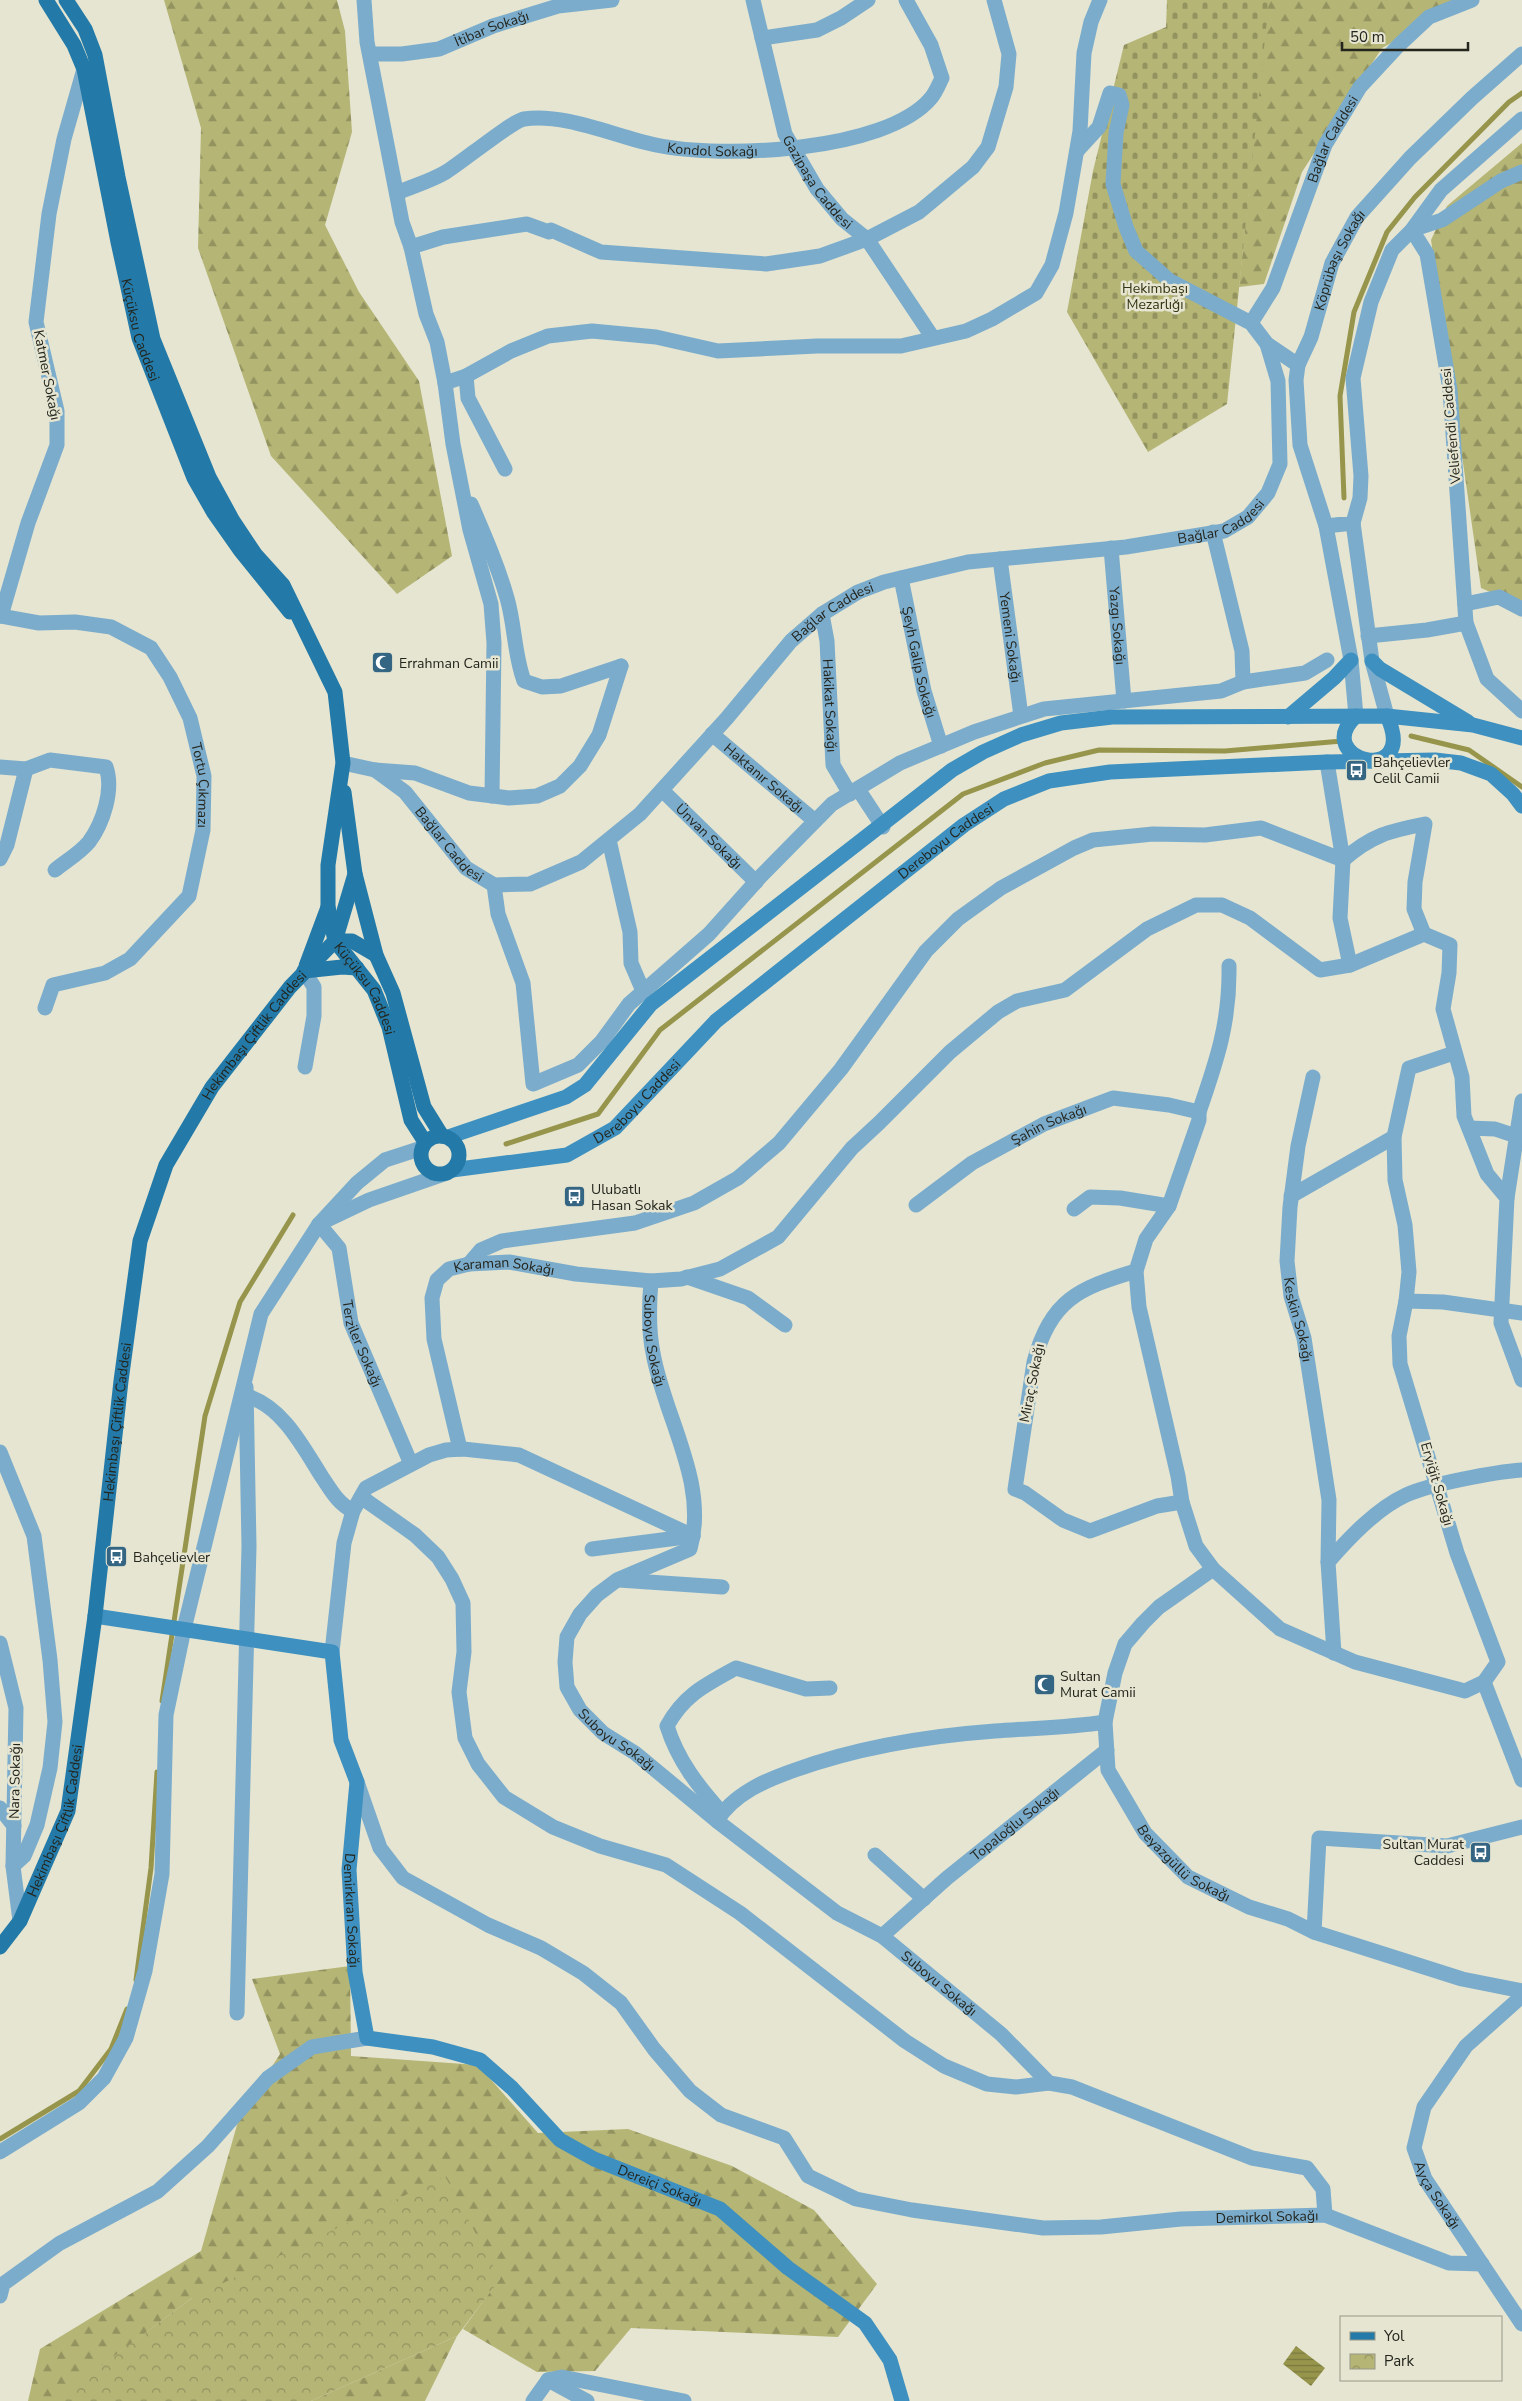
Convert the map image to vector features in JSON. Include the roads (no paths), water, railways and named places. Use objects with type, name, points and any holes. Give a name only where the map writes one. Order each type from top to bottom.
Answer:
[{"type":"main road","name":"Küçüksu Caddesi","points":[[46,0],[74,46],[84,69],[139,338],[191,469],[214,513],[240,550],[305,630]]},
{"type":"main road","name":"Küçüksu Caddesi","points":[[66,0],[84,29],[95,55],[152,339],[209,477],[233,521],[255,554],[283,585],[335,692],[355,874],[376,956],[393,993],[424,1107],[445,1136]]},
{"type":"main road","points":[[1288,717],[1334,678],[1351,660]]},
{"type":"main road","points":[[1372,661],[1380,670],[1473,725]]},
{"type":"main road","points":[[1356,716],[1346,729],[1346,745],[1356,757],[1372,761],[1380,760],[1391,749],[1394,733],[1387,716]]},
{"type":"main road","points":[[445,1136],[457,1146],[459,1152],[457,1165],[449,1172],[440,1174],[428,1170],[421,1160],[423,1145],[435,1136],[445,1136],[566,1097],[585,1086],[651,1004],[882,827],[952,770],[1021,734],[1061,723],[1112,717],[1387,716],[1473,725],[1522,738]]},
{"type":"main road","name":"Dereboyu Caddesi","points":[[449,1172],[567,1155],[615,1128],[716,1022],[964,825],[1004,799],[1049,781],[1110,772],[1327,762],[1435,760],[1461,763],[1491,774],[1513,794],[1522,806]]},
{"type":"main road","name":"Küçüksu Caddesi","points":[[342,769],[328,865],[328,907],[335,941],[374,990],[389,1027],[411,1120],[423,1145]]},
{"type":"main road","points":[[355,874],[335,941],[352,941],[376,956]]},
{"type":"main road","points":[[328,907],[304,971],[342,967],[357,968]]},
{"type":"main road","name":"Hekimbaşı Çiftlik Caddesi","points":[[0,1946],[20,1921],[68,1811],[95,1616],[121,1381],[140,1241],[166,1165],[212,1087],[304,971],[335,941]]},
{"type":"main road","points":[[95,1616],[332,1652],[342,1740],[357,1782]]},
{"type":"main road","name":"Demirkıran Sokağı","points":[[357,1782],[348,1870],[355,1972],[366,2038]]},
{"type":"main road","name":"Dereiçi Sokağı","points":[[366,2038],[433,2047],[480,2060],[512,2088],[560,2140],[594,2159],[720,2208],[788,2268],[865,2323],[890,2360],[902,2401]]},
{"type":"street","points":[[364,0],[367,42],[371,54],[388,155],[398,192],[402,222],[411,248],[426,314],[437,342],[446,383],[459,476],[470,530],[491,604],[494,643],[492,796]]},
{"type":"street","name":"İtibar Sokağı","points":[[371,54],[402,54],[439,49],[493,26],[558,6],[612,0]]},
{"type":"street","name":"Gazipaşa Caddesi","points":[[753,0],[785,134],[817,189],[842,219],[867,239],[933,338]]},
{"type":"street","points":[[762,38],[817,30],[868,0]]},
{"type":"street","name":"Kondol Sokağı","points":[[398,192],[445,172],[522,119],[554,120],[629,136],[657,145],[701,150],[794,149],[838,141],[879,130],[913,112],[931,98],[942,78],[931,45],[906,0]]},
{"type":"street","points":[[411,248],[443,236],[527,224],[549,232],[551,230],[601,252],[766,264],[820,256],[867,239],[919,212],[973,167],[988,147],[1006,87],[1009,54],[994,0]]},
{"type":"street","points":[[446,383],[466,376],[510,351],[548,336],[592,331],[656,337],[718,351],[817,346],[901,346],[966,331],[992,319],[1036,293],[1052,265],[1066,212],[1077,151],[1080,131],[1084,54],[1091,22],[1100,0]]},
{"type":"street","name":"Bağlar Caddesi","points":[[1251,323],[1273,288],[1325,145],[1360,87],[1429,17],[1472,0]]},
{"type":"street","name":"Köprübaşı Sokağı","points":[[1356,716],[1351,660],[1326,526],[1300,446],[1296,380],[1298,365],[1311,337],[1332,263],[1357,217],[1410,158],[1472,98],[1522,54]]},
{"type":"street","name":"Katmer Sokağı","points":[[0,616],[28,523],[57,444],[57,410],[36,322],[51,205],[64,139],[84,69]]},
{"type":"street","points":[[1077,151],[1099,127],[1110,93],[1119,95],[1122,105],[1116,134],[1113,184],[1126,227],[1136,251],[1170,281],[1251,323],[1267,344],[1298,365]]},
{"type":"street","points":[[1387,716],[1372,661],[1353,523],[1360,498],[1361,476],[1353,378],[1371,302],[1392,250],[1412,230],[1441,190],[1522,119]]},
{"type":"street","points":[[1412,230],[1442,220],[1502,181],[1522,172]]},
{"type":"street","name":"Veliefendi Caddesi","points":[[1412,230],[1427,254],[1450,390],[1466,623],[1487,679],[1522,711]]},
{"type":"street","name":"Bağlar Caddesi","points":[[375,770],[405,792],[466,868],[494,884],[530,884],[582,862],[640,814],[712,734],[791,641],[822,614],[858,592],[901,578],[968,562],[1111,548],[1224,531],[1248,517],[1268,493],[1280,464],[1278,381],[1267,344]]},
{"type":"street","points":[[466,376],[468,398],[505,469]]},
{"type":"street","points":[[342,769],[415,773],[469,793],[509,798],[537,796],[560,786],[580,766],[598,735],[611,702],[620,666],[561,686],[542,687],[524,681],[518,665],[516,636],[507,597],[459,476]]},
{"type":"street","points":[[1326,526],[1353,523]]},
{"type":"street","points":[[1213,532],[1242,651],[1243,682]]},
{"type":"street","name":"Yazgı Sokağı","points":[[1111,548],[1124,701]]},
{"type":"street","name":"Yemeni Sokağı","points":[[1000,559],[1021,716]]},
{"type":"street","name":"Şeyh Galip Sokağı","points":[[901,578],[924,691],[941,746]]},
{"type":"street","points":[[1465,604],[1499,597],[1522,609]]},
{"type":"street","name":"Hakikat Sokağı","points":[[822,614],[827,642],[833,765],[882,827]]},
{"type":"street","name":"Tortu Çıkmazı","points":[[0,616],[39,623],[75,622],[111,627],[152,648],[170,677],[190,718],[204,776],[203,830],[189,896],[130,959],[105,973],[53,985],[46,1008]]},
{"type":"street","points":[[1368,636],[1427,630],[1466,623]]},
{"type":"street","points":[[494,884],[498,914],[523,983],[533,1084],[578,1066],[602,1041],[629,1004],[709,934],[756,882],[832,804],[900,763],[974,732],[1044,709],[1221,691],[1243,682],[1305,673],[1327,660]]},
{"type":"street","name":"Haktanır Sokağı","points":[[712,734],[815,821]]},
{"type":"street","points":[[0,767],[26,769],[50,760],[106,767],[110,779],[102,818],[88,842],[55,870]]},
{"type":"street","points":[[1327,762],[1343,860],[1340,918],[1350,965]]},
{"type":"street","points":[[0,859],[7,845],[26,769]]},
{"type":"street","name":"Ünvan Sokağı","points":[[662,790],[756,882]]},
{"type":"street","points":[[1343,860],[1357,848],[1387,832],[1425,824],[1415,882],[1414,909],[1424,934],[1450,945],[1449,973],[1443,1009],[1462,1077],[1464,1116],[1487,1174],[1508,1198]]},
{"type":"street","points":[[469,1264],[481,1250],[502,1242],[635,1223],[694,1203],[738,1178],[779,1143],[841,1069],[926,951],[958,919],[1001,888],[1074,848],[1093,840],[1153,834],[1205,835],[1260,828],[1343,860]]},
{"type":"street","points":[[609,840],[630,932],[631,963],[643,991]]},
{"type":"street","name":"Karaman Sokağı","points":[[460,1449],[434,1339],[432,1298],[437,1280],[450,1269],[469,1264],[509,1262],[576,1274],[651,1281],[687,1277],[720,1269],[778,1237],[852,1148],[950,1052],[998,1012],[1017,1000],[1065,990],[1148,929],[1196,905],[1222,905],[1250,918],[1320,970],[1350,965],[1424,934]]},
{"type":"street","points":[[1229,966],[1226,1022],[1217,1059],[1199,1112],[1199,1120],[1169,1206],[1146,1239],[1136,1271],[1139,1307],[1178,1476],[1182,1502],[1196,1546],[1212,1569],[1280,1629],[1355,1662],[1465,1691],[1484,1682],[1522,1780]]},
{"type":"street","points":[[304,971],[314,987],[314,1016],[305,1067]]},
{"type":"street","name":"Eryiğit Sokağı","points":[[1454,1052],[1409,1068],[1394,1137],[1396,1180],[1405,1225],[1409,1272],[1406,1301],[1399,1336],[1400,1364],[1457,1552],[1498,1662],[1484,1682]]},
{"type":"street","name":"Keskin Sokağı","points":[[1313,1077],[1298,1146],[1291,1196],[1287,1261],[1291,1296],[1304,1338],[1329,1500],[1328,1562],[1334,1653]]},
{"type":"street","name":"Şahin Sokağı","points":[[916,1205],[972,1163],[988,1154],[1044,1124],[1113,1098],[1169,1105],[1199,1112]]},
{"type":"street","points":[[1522,1101],[1508,1198],[1501,1311],[1501,1323],[1522,1380]]},
{"type":"street","points":[[1469,1128],[1495,1129],[1516,1136]]},
{"type":"street","points":[[1291,1196],[1394,1137]]},
{"type":"street","points":[[0,2152],[79,2103],[104,2078],[126,2038],[145,1971],[162,1874],[166,1715],[181,1629],[261,1314],[318,1224],[357,1183],[385,1160],[423,1145]]},
{"type":"street","points":[[318,1224],[369,1200],[449,1172]]},
{"type":"street","points":[[1074,1209],[1090,1196],[1120,1198],[1169,1206]]},
{"type":"street","name":"Terziler Sokağı","points":[[318,1224],[339,1248],[351,1323],[411,1464]]},
{"type":"street","name":"Miraç Sokağı","points":[[1136,1271],[1093,1284],[1077,1293],[1063,1305],[1049,1322],[1039,1341],[1034,1362],[1015,1489],[1025,1493],[1063,1520],[1090,1531],[1157,1506],[1182,1502]]},
{"type":"street","points":[[687,1277],[748,1298],[785,1325]]},
{"type":"street","name":"Suboyu Sokağı","points":[[651,1281],[649,1313],[653,1354],[684,1455],[693,1498],[693,1536],[690,1549],[617,1580],[597,1595],[580,1614],[567,1637],[566,1687],[580,1710],[603,1732],[635,1753],[720,1817],[837,1913],[882,1936],[1001,2034],[1049,2083]]},
{"type":"street","points":[[1406,1301],[1443,1302],[1522,1313]]},
{"type":"street","points":[[237,2013],[248,1638],[247,1396],[245,1374]]},
{"type":"street","points":[[247,1396],[262,1402],[280,1418],[300,1442],[335,1497],[344,1506],[353,1511]]},
{"type":"street","points":[[332,1652],[344,1542],[353,1511],[366,1488],[411,1464],[446,1450],[460,1449],[519,1455],[693,1536]]},
{"type":"street","points":[[0,1452],[34,1536],[50,1660],[55,1722],[50,1768],[37,1825],[24,1856],[13,1866]]},
{"type":"street","points":[[1328,1562],[1344,1544],[1377,1515],[1406,1495],[1437,1486],[1522,1470]]},
{"type":"street","points":[[361,1497],[415,1534],[438,1557],[452,1579],[463,1603],[464,1652],[458,1692],[465,1738],[478,1764],[504,1797],[553,1828],[600,1846],[666,1865],[740,1913],[905,2042],[944,2066],[987,2084],[1016,2087],[1049,2083],[1072,2087],[1252,2158],[1307,2168],[1323,2189],[1325,2215]]},
{"type":"street","points":[[592,1549],[693,1536]]},
{"type":"street","name":"Beyazgüllü Sokağı","points":[[1212,1569],[1159,1607],[1125,1644],[1115,1673],[1105,1722],[1108,1770],[1145,1833],[1188,1877],[1249,1907],[1288,1919],[1314,1932],[1462,1979],[1522,1991]]},
{"type":"street","points":[[617,1580],[722,1587]]},
{"type":"street","name":"Nara Sokağı","points":[[0,1643],[16,1708],[13,1866],[20,1921]]},
{"type":"street","points":[[830,1688],[806,1690],[736,1668],[699,1688],[677,1708],[667,1726],[674,1748],[687,1772],[720,1817],[737,1799],[768,1780],[830,1757],[882,1745],[959,1734],[1068,1728],[1105,1722]]},
{"type":"street","name":"Topaloğlu Sokağı","points":[[882,1936],[924,1899],[1107,1750]]},
{"type":"street","name":"Demirkol Sokağı","points":[[357,1782],[380,1848],[403,1878],[488,1925],[541,1948],[583,1973],[621,2003],[654,2049],[690,2091],[721,2115],[784,2138],[808,2176],[856,2199],[912,2210],[1043,2228],[1101,2227],[1181,2219],[1325,2215],[1449,2263],[1482,2264]]},
{"type":"street","points":[[0,1808],[14,1826]]},
{"type":"street","points":[[0,1818],[14,1826]]},
{"type":"street","points":[[1314,1932],[1319,1838],[1447,1846],[1522,1827]]},
{"type":"street","points":[[875,1855],[924,1899]]},
{"type":"street","name":"Ayça Sokağı","points":[[1522,1996],[1466,2046],[1424,2107],[1414,2148],[1425,2179],[1522,2324]]},
{"type":"street","points":[[0,2296],[3,2284],[60,2243],[158,2191],[208,2146],[268,2078],[312,2047],[366,2038]]},
{"type":"street","points":[[533,2401],[548,2380],[562,2377],[684,2401]]},
{"type":"street","points":[[548,2380],[587,2401]]},
{"type":"waterway","points":[[1344,498],[1340,396],[1354,312],[1387,232],[1415,197],[1509,102],[1522,93]]},
{"type":"waterway","points":[[1411,736],[1469,750],[1522,787]]},
{"type":"waterway","points":[[506,1144],[598,1114],[660,1030],[963,794],[1045,763],[1099,750],[1225,751],[1342,741]]},
{"type":"waterway","points":[[162,1701],[205,1416],[240,1302],[293,1215]]},
{"type":"waterway","points":[[136,1980],[151,1868],[157,1772]]},
{"type":"waterway","points":[[0,2139],[79,2091],[111,2049],[127,2009]]},
{"type":"place","name":"Errahman Camii","points":[[383,663]]},
{"type":"place","name":"Bahçelievler Celil Camii","points":[[1357,770]]},
{"type":"place","name":"Ulubatlı Hasan Sokak","points":[[575,1197]]},
{"type":"place","name":"Bahçelievler","points":[[117,1557]]},
{"type":"place","name":"Sultan Murat Camii","points":[[1044,1684]]},
{"type":"place","name":"Sultan Murat Caddesi","points":[[1480,1852]]},
{"type":"park label","name":"Hekimbaşı Mezarlığı","points":[[1155,296]]}]
